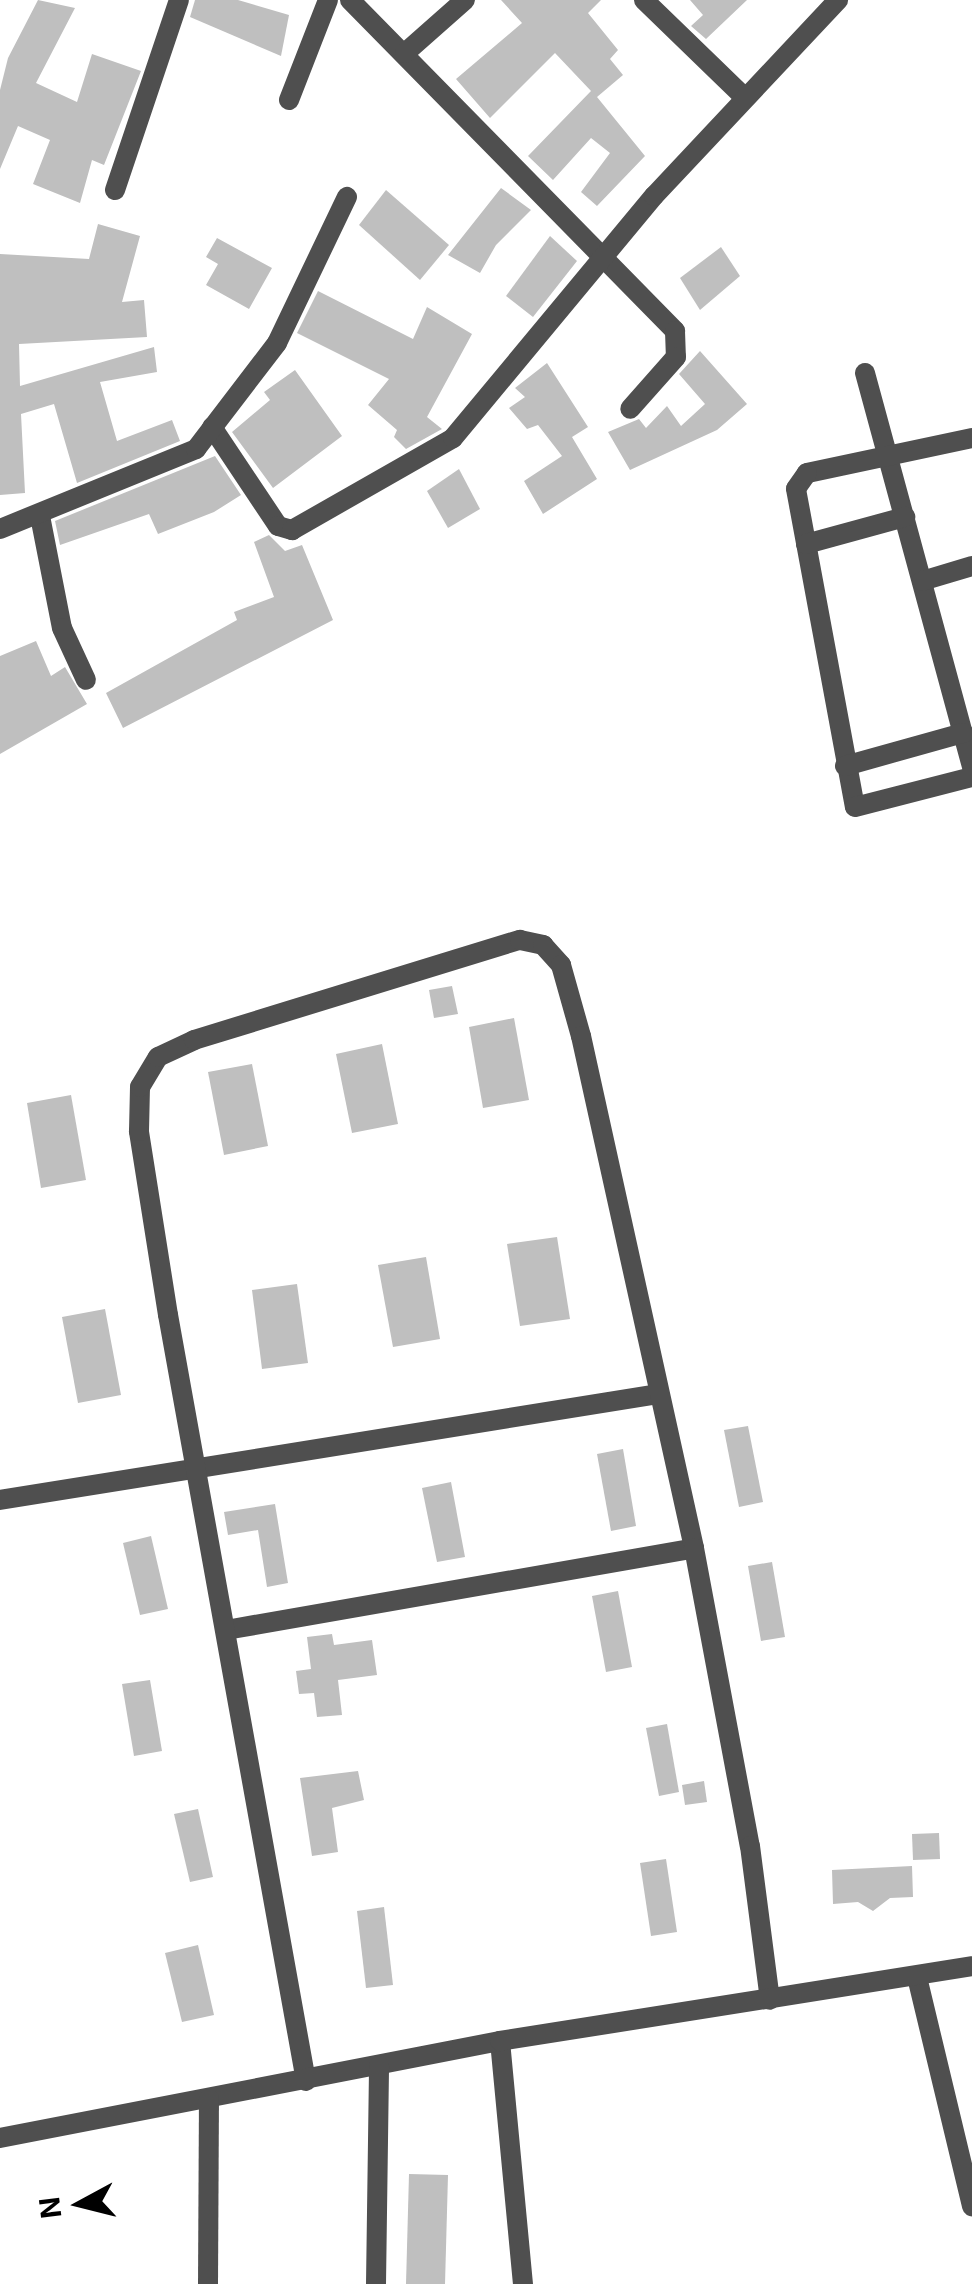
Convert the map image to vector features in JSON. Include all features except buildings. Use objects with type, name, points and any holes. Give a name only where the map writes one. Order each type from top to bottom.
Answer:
[{"type":"street","points":[[115,190],[179,0]]},
{"type":"street","points":[[289,100],[328,0]]},
{"type":"street","points":[[350,0],[405,52],[680,342],[676,358],[630,409]]},
{"type":"street","points":[[405,52],[465,0]]},
{"type":"street","points":[[644,0],[744,97]]},
{"type":"street","points":[[212,427],[278,526],[292,530],[320,519],[454,438],[601,258],[744,97],[838,0]]},
{"type":"street","points":[[0,529],[171,464],[196,449],[276,343],[347,198]]},
{"type":"street","points":[[865,372],[972,767]]},
{"type":"street","points":[[972,438],[797,479],[855,807],[972,776]]},
{"type":"street","points":[[40,516],[62,628],[86,680]]},
{"type":"street","points":[[806,544],[905,517]]},
{"type":"street","points":[[922,581],[972,566]]},
{"type":"street","points":[[845,766],[963,733]]},
{"type":"street","points":[[306,2081],[139,1131],[140,1087],[158,1057],[328,996],[520,940],[542,945],[561,966],[694,1548],[750,1846],[770,2000]]},
{"type":"street","points":[[0,1500],[658,1394]]},
{"type":"street","points":[[226,1630],[694,1548]]},
{"type":"street","points":[[0,2138],[500,2042],[972,1966]]},
{"type":"street","points":[[917,1976],[972,2206]]},
{"type":"street","points":[[500,2042],[524,2284]]},
{"type":"street","points":[[376,2284],[379,2066]]},
{"type":"street","points":[[208,2284],[210,2099]]}]
